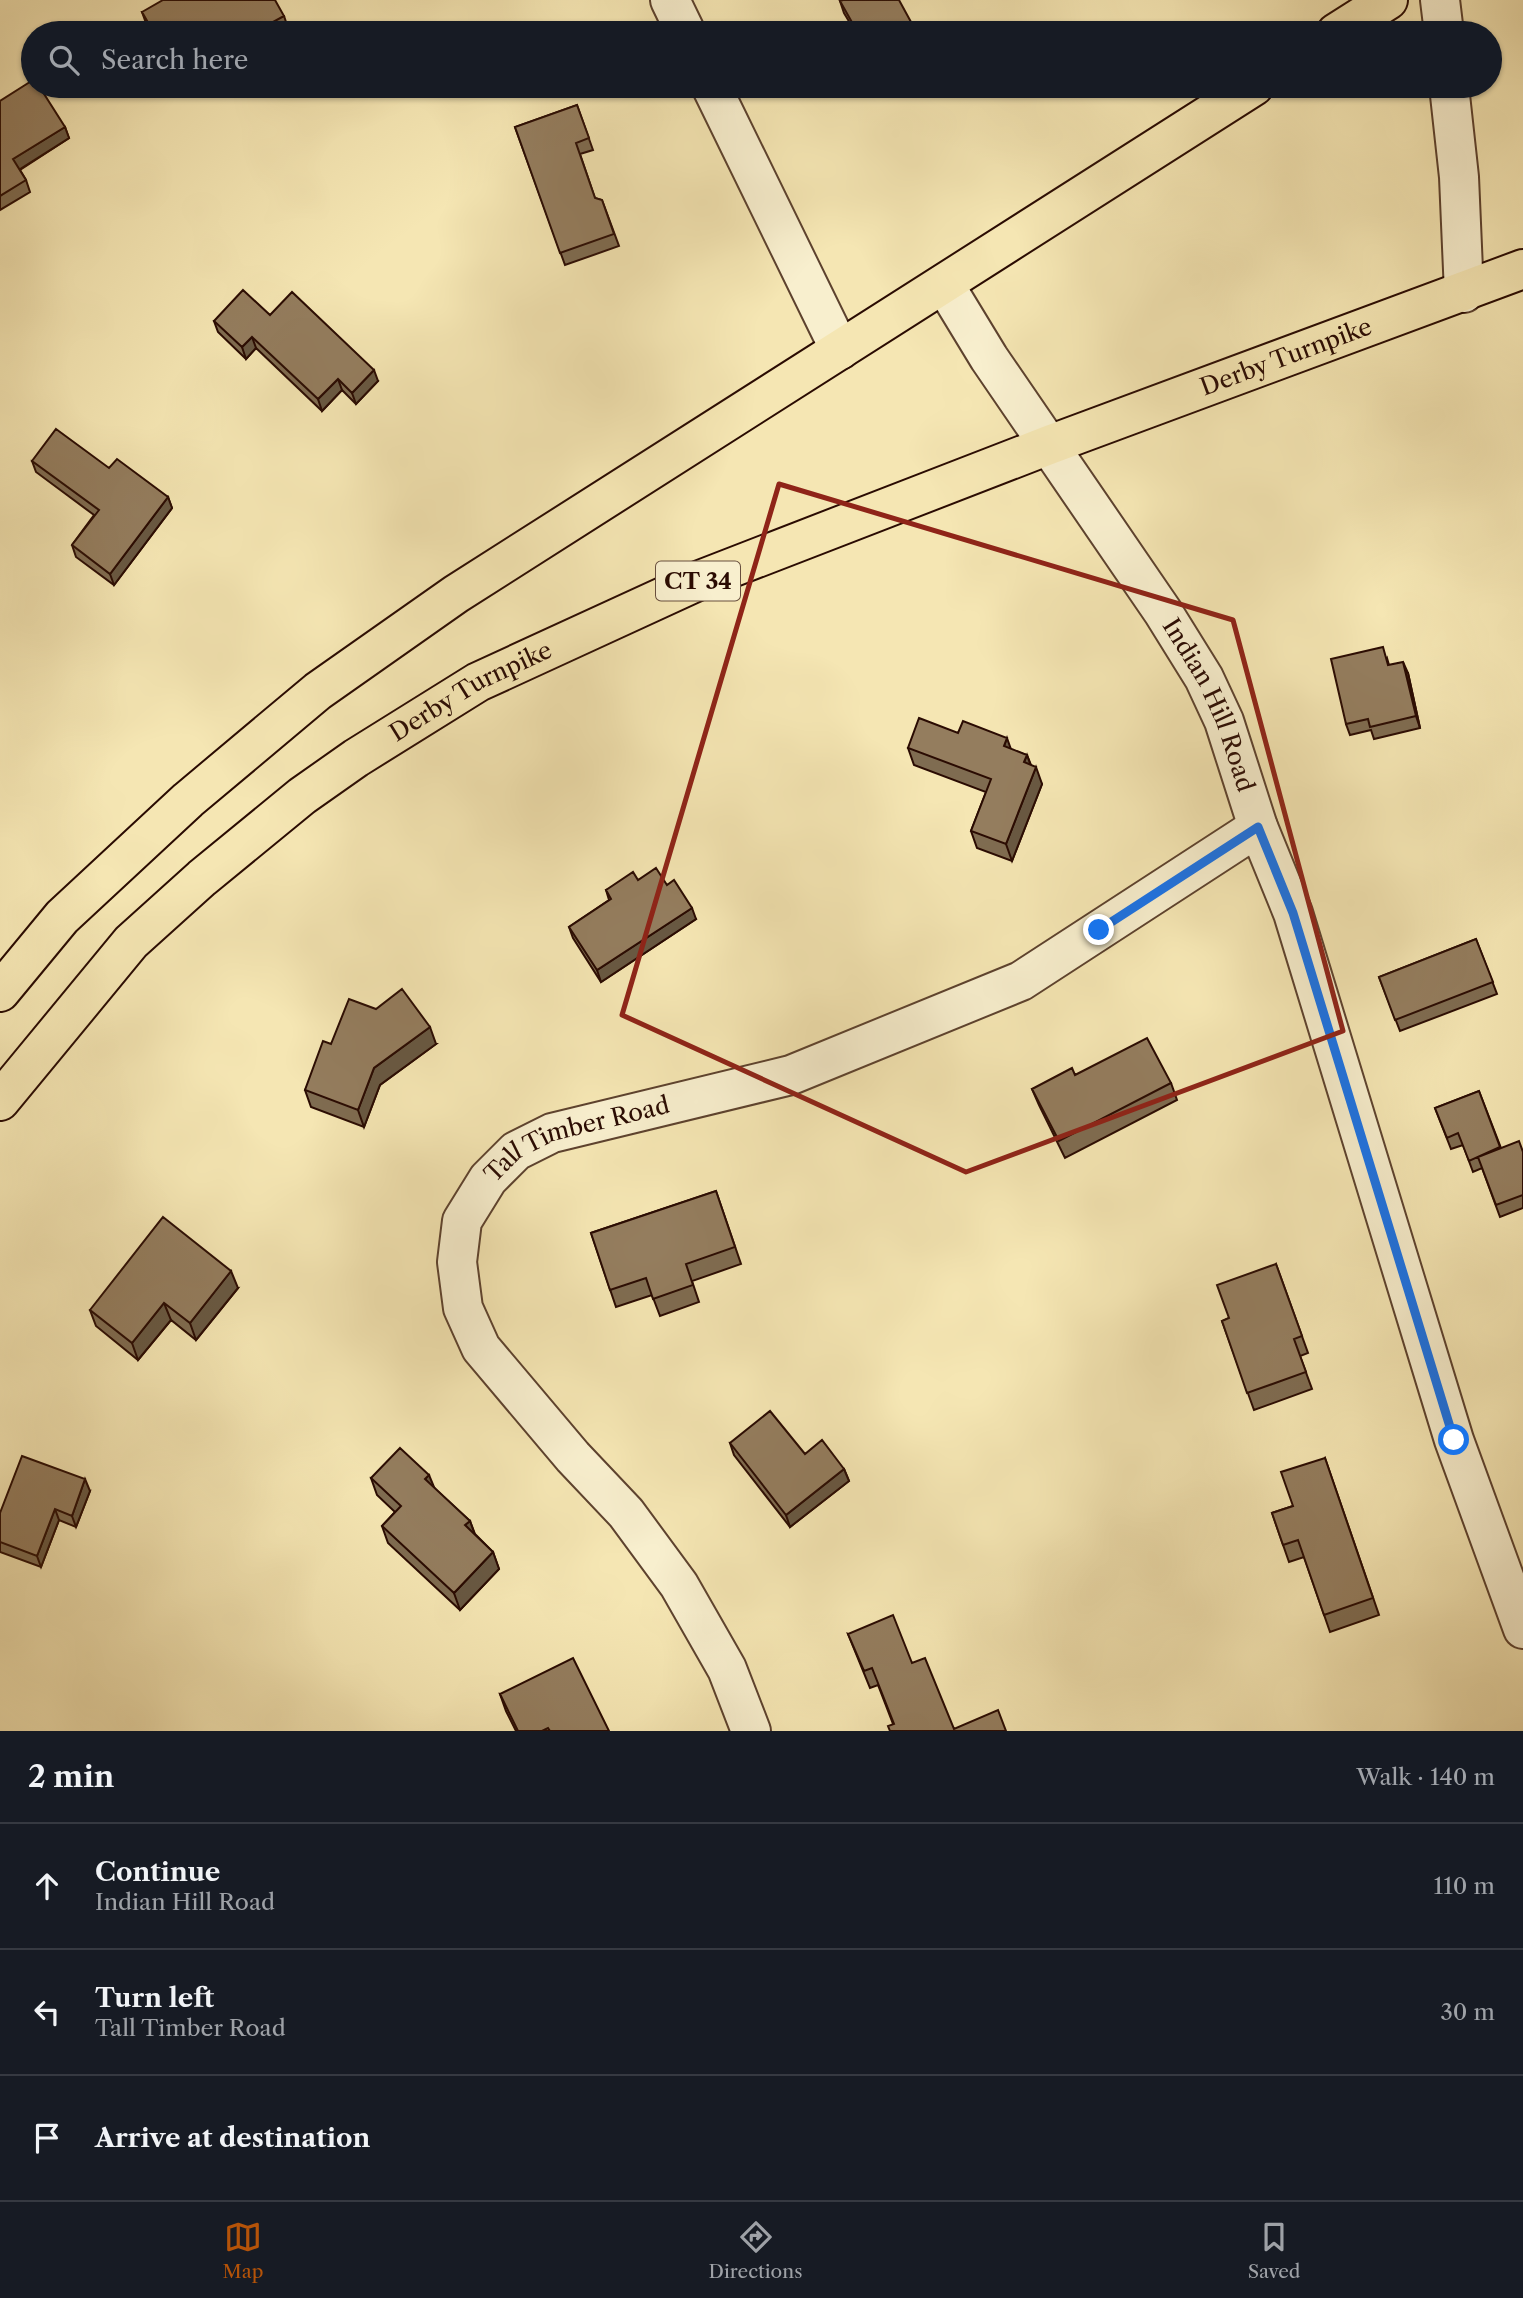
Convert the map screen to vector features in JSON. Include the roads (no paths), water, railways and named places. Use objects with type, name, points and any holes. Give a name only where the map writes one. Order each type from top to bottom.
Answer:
[{"type":"highway","points":[[1355,21],[1388,0]]},
{"type":"highway","points":[[0,992],[62,917],[201,789],[318,691],[456,594],[1235,98]]},
{"type":"highway","name":"Derby Turnpike","points":[[0,1101],[131,942],[202,878],[302,796],[478,681],[700,580],[1049,445],[1523,269]]},
{"type":"street","points":[[670,0],[680,21]]},
{"type":"street","points":[[1440,0],[1443,21]]},
{"type":"street","points":[[717,98],[840,351]]},
{"type":"street","points":[[1450,98],[1460,177],[1464,292]]},
{"type":"street","points":[[944,284],[989,358],[1049,445]]},
{"type":"street","name":"Indian Hill Road","points":[[1049,445],[1163,612],[1204,678],[1224,722],[1258,827],[1293,913],[1454,1440],[1523,1629]]},
{"type":"street","name":"Tall Timber Road","points":[[751,1731],[727,1669],[679,1585],[626,1513],[573,1457],[481,1348],[463,1308],[457,1262],[462,1221],[488,1179],[516,1151],[552,1133],[791,1075],[1021,981],[1258,827]]}]
